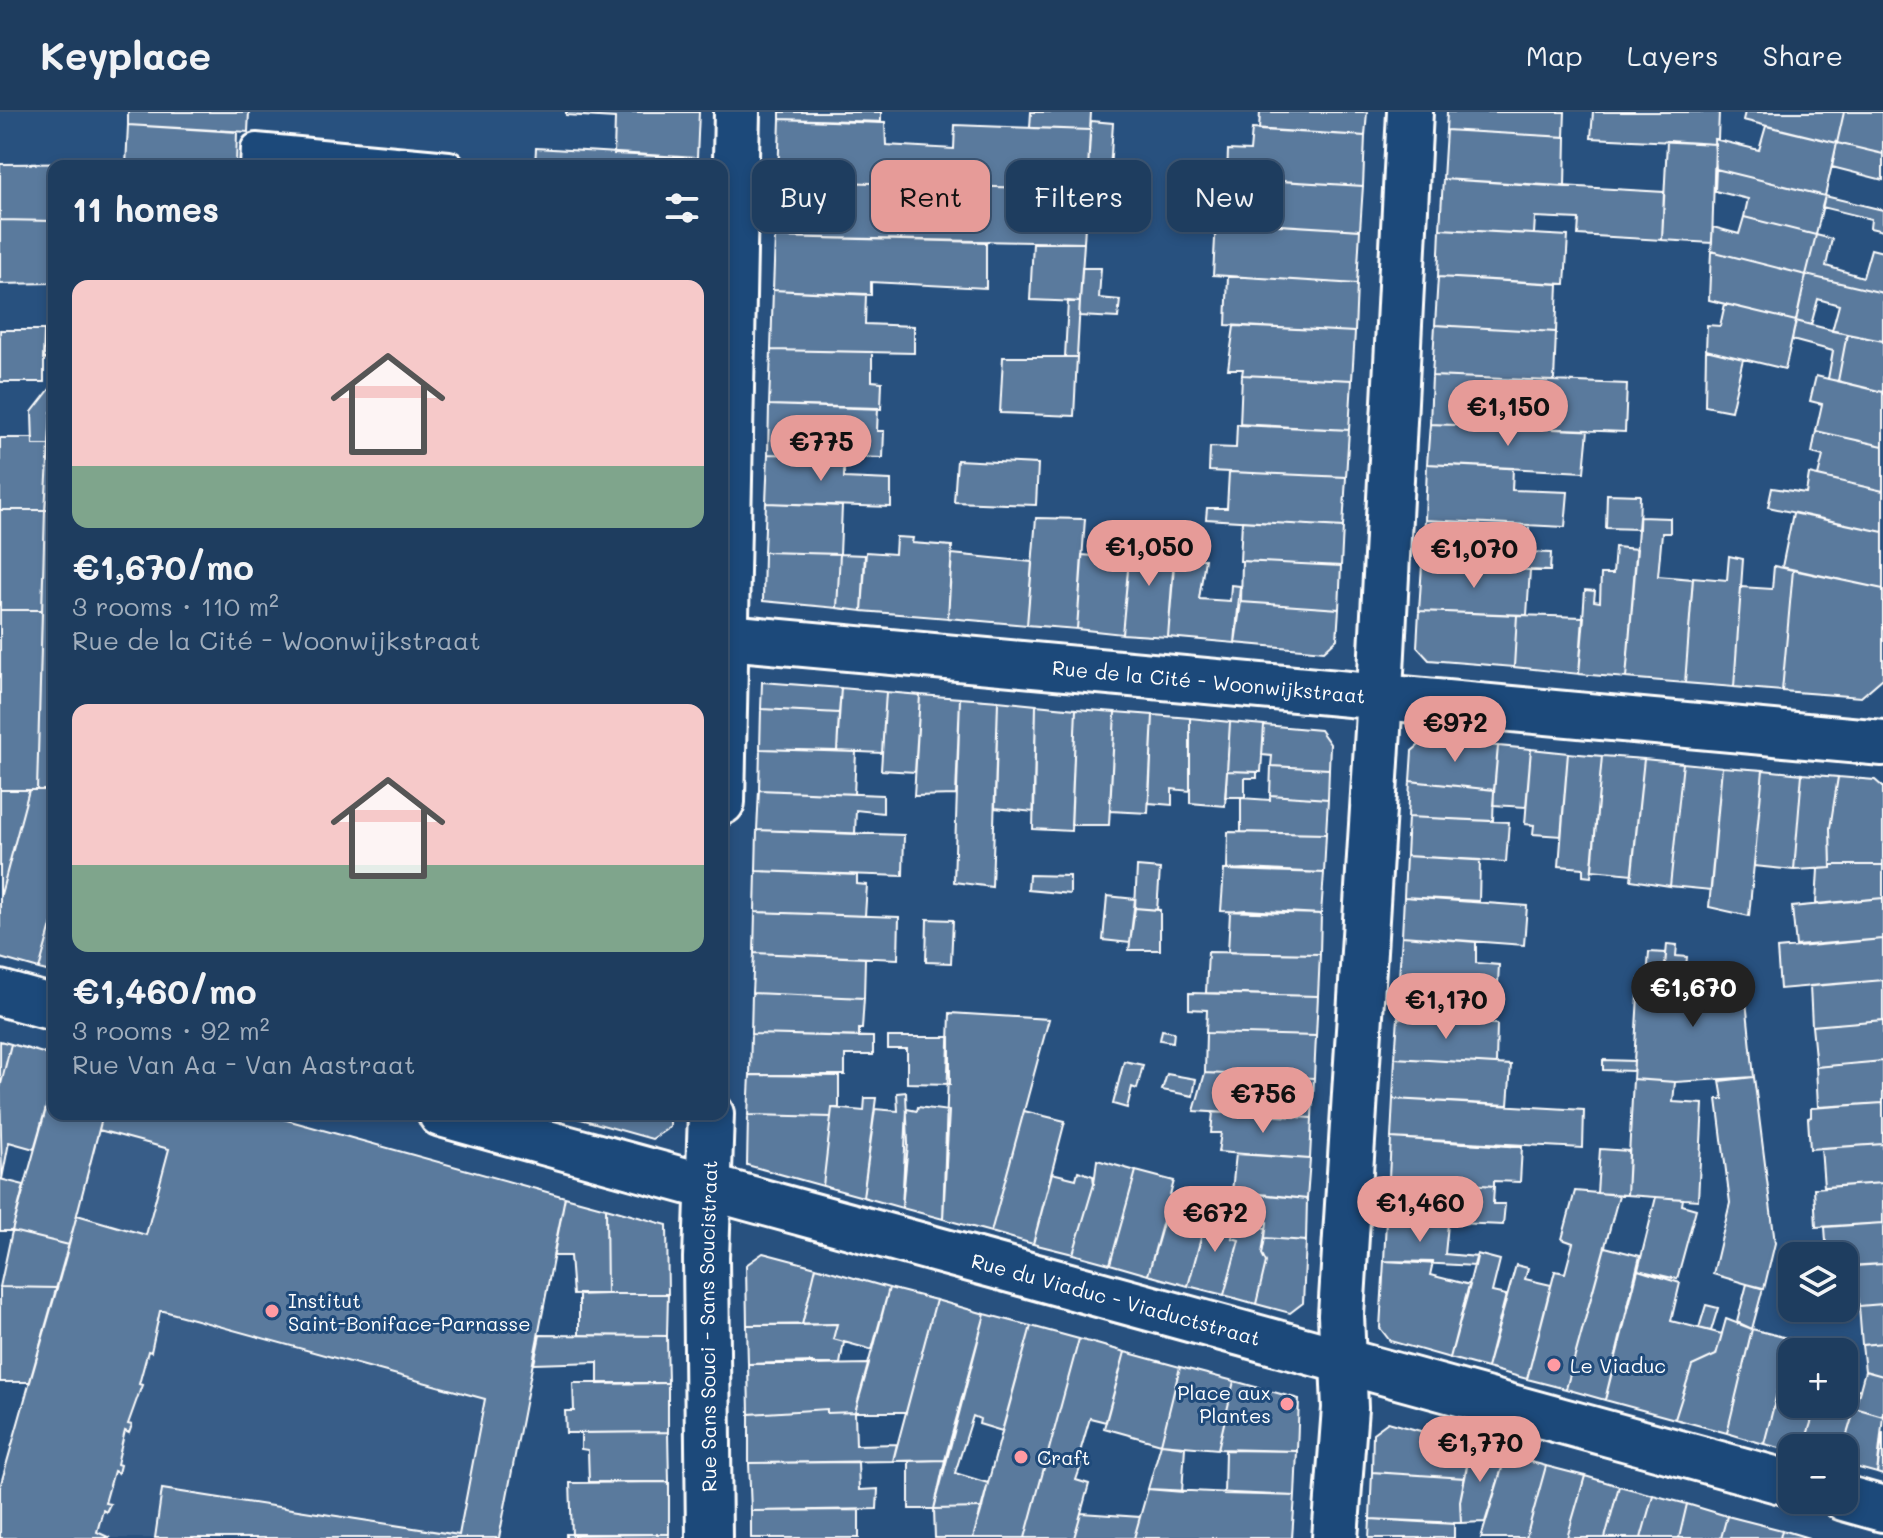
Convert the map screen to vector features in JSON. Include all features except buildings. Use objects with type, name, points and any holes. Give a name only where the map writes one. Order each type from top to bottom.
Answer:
[{"type":"street","points":[[728,238],[737,112]]},
{"type":"street","points":[[1335,1538],[1345,1408],[1341,1315],[1379,698],[1410,112]]},
{"type":"street","name":"Rue de la Cité - Woonwijkstraat","points":[[728,637],[1883,743]]},
{"type":"street","points":[[0,993],[48,1006]]},
{"type":"street","name":"Rue du Viaduc - Viaductstraat","points":[[462,1120],[1778,1480]]},
{"type":"street","name":"Rue Sans Souci - Sans Soucistraat","points":[[709,1538],[708,1189],[711,1120]]},
{"type":"street","points":[[1858,1502],[1883,1509]]},
{"type":"lane","points":[[255,160],[256,148],[385,160]]},
{"type":"shaded area","name":"Institut Saint-Boniface-Parnasse","points":[[101,1120],[287,1120],[565,1197],[499,1538],[0,1538],[0,1487],[30,1383],[0,1382],[0,1287],[57,1287]]},
{"type":"place","name":"Institut Saint-Boniface-Parnasse","points":[[272,1311]]},
{"type":"place","name":"Le Viaduc","points":[[1554,1365]]},
{"type":"place","name":"Place aux Plantes","points":[[1287,1404]]},
{"type":"place","name":"Craft","points":[[1021,1457]]}]
